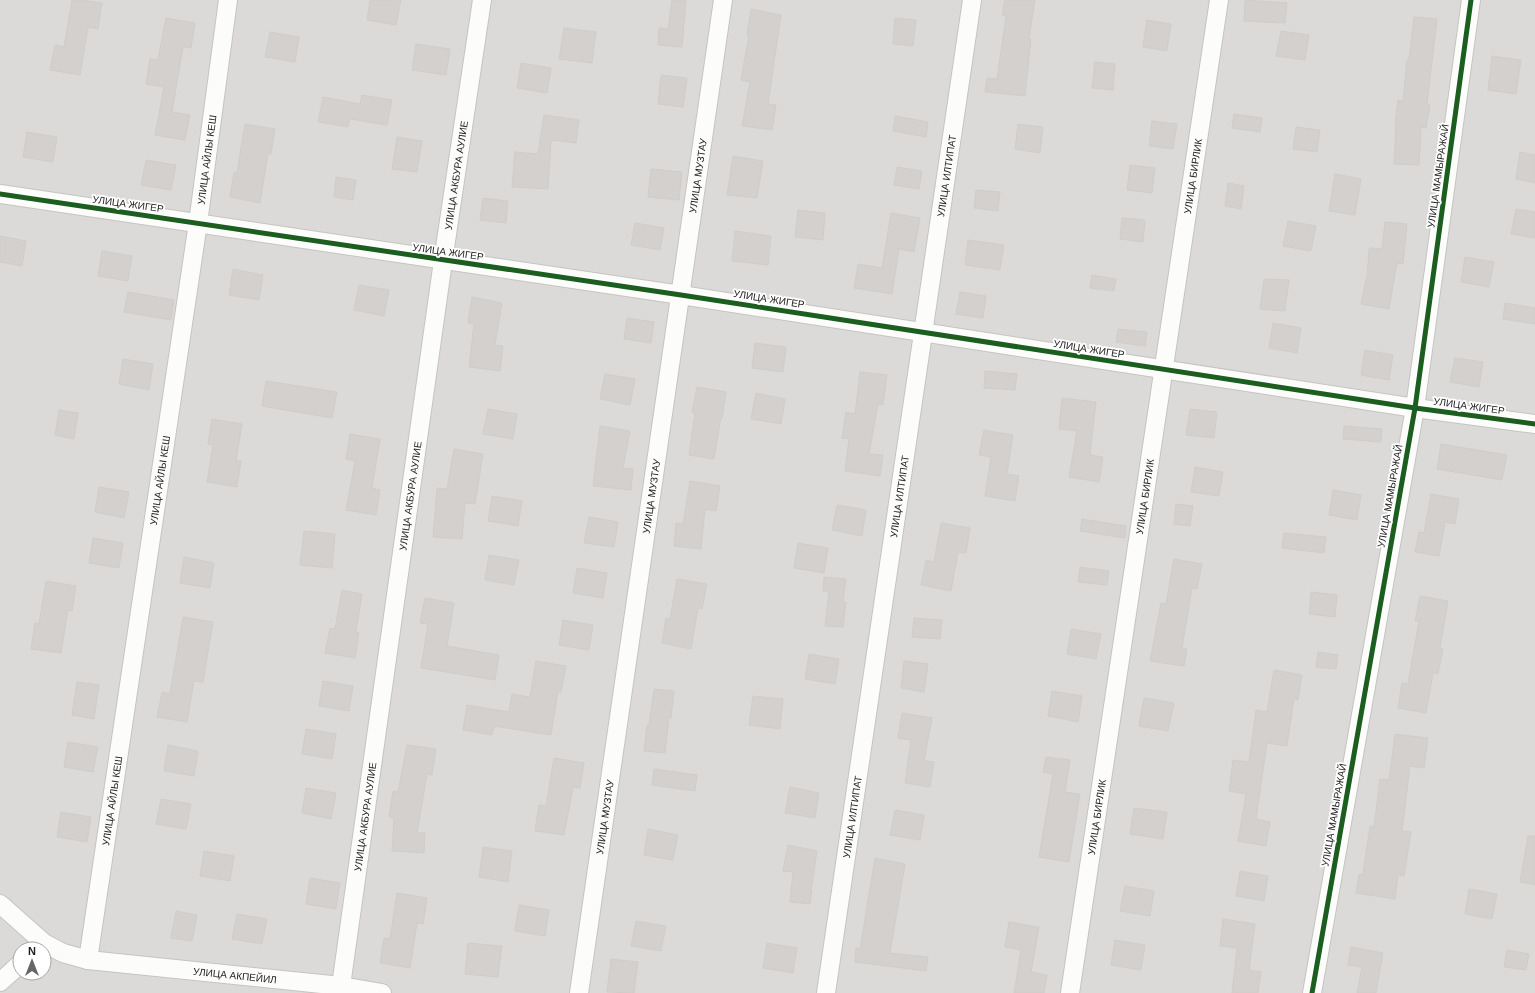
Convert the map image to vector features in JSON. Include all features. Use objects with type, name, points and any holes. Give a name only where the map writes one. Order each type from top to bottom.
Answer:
[{"type":"street","name":"УЛИЦА АЙЛЫ КЕШ","points":[[88,960],[198,223],[228,0]]},
{"type":"street","name":"УЛИЦА АКБУРА АУЛИЕ","points":[[340,989],[443,261],[482,0]]},
{"type":"street","name":"УЛИЦА МУЗТАУ","points":[[579,993],[723,0]]},
{"type":"street","name":"УЛИЦА ИЛТИПАТ","points":[[826,993],[972,0]]},
{"type":"street","name":"УЛИЦА БИРЛИК","points":[[1070,993],[1219,0]]},
{"type":"street","name":"УЛИЦА МАМЫРАЖАЙ","points":[[1312,993],[1415,408],[1471,0]]},
{"type":"street","name":"УЛИЦА ЖИГЕР","points":[[0,194],[443,261],[681,295],[1415,408],[1535,424]]},
{"type":"street","name":"УЛИЦА АКПЕЙИЛ","points":[[0,904],[36,941]]},
{"type":"street","name":"УЛИЦА АКПЕЙИЛ","points":[[52,950],[88,960],[382,993]]},
{"type":"street","points":[[0,982],[12,971]]},
{"type":"shaded area","points":[[0,0],[1535,0],[1535,993],[0,993]]},
{"type":"building","points":[[72,0],[102,3],[98,29],[88,27],[80,75],[50,70],[55,45],[64,47]]},
{"type":"building","points":[[370,0],[401,0],[396,25],[367,20]]},
{"type":"building","points":[[672,0],[686,0],[682,47],[658,45],[659,28],[668,29]]},
{"type":"building","points":[[1005,0],[1035,0],[1029,39],[1031,39],[1025,96],[985,92],[987,78],[997,79],[1006,16],[1002,15]]},
{"type":"building","points":[[1245,0],[1287,3],[1285,23],[1244,21]]},
{"type":"building","points":[[751,9],[781,15],[768,104],[776,105],[772,130],[742,126],[750,82],[741,80],[749,35],[747,35]]},
{"type":"building","points":[[1414,17],[1437,19],[1427,104],[1430,105],[1426,128],[1421,127],[1419,165],[1394,164],[1395,124],[1398,100],[1403,101],[1407,60],[1409,60]]},
{"type":"building","points":[[166,18],[195,23],[191,48],[183,47],[172,112],[190,115],[185,140],[155,135],[164,87],[146,84],[150,59],[158,60]]},
{"type":"building","points":[[895,18],[916,20],[913,46],[893,44]]},
{"type":"building","points":[[1147,20],[1171,24],[1167,51],[1143,47]]},
{"type":"building","points":[[564,28],[596,32],[592,63],[559,59]]},
{"type":"building","points":[[1281,31],[1309,35],[1305,60],[1276,56]]},
{"type":"building","points":[[270,32],[299,37],[295,62],[265,57]]},
{"type":"building","points":[[416,44],[450,49],[446,75],[412,70]]},
{"type":"building","points":[[1492,56],[1521,60],[1516,94],[1488,90]]},
{"type":"building","points":[[1095,62],[1115,64],[1113,90],[1092,88]]},
{"type":"building","points":[[521,63],[551,68],[547,93],[517,88]]},
{"type":"building","points":[[661,75],[687,78],[683,107],[658,104]]},
{"type":"building","points":[[362,95],[392,100],[387,125],[350,119],[348,127],[318,122],[323,97],[360,104]]},
{"type":"building","points":[[1234,114],[1262,118],[1260,132],[1232,128]]},
{"type":"building","points":[[544,115],[579,120],[576,143],[551,140],[548,189],[512,187],[515,152],[538,154]]},
{"type":"building","points":[[895,116],[928,122],[926,137],[893,131]]},
{"type":"building","points":[[1152,121],[1177,124],[1173,149],[1149,146]]},
{"type":"building","points":[[245,124],[275,129],[271,154],[268,153],[260,203],[230,197],[234,172],[237,173]]},
{"type":"building","points":[[1018,124],[1043,127],[1040,153],[1015,149]]},
{"type":"building","points":[[1296,127],[1320,130],[1317,152],[1293,149]]},
{"type":"building","points":[[27,132],[57,137],[53,162],[23,157]]},
{"type":"building","points":[[397,137],[422,141],[417,172],[392,169]]},
{"type":"building","points":[[1520,152],[1535,155],[1535,183],[1516,179]]},
{"type":"building","points":[[733,156],[763,161],[757,198],[727,195]]},
{"type":"building","points":[[146,160],[176,165],[171,190],[141,185]]},
{"type":"building","points":[[1130,165],[1155,168],[1152,193],[1127,190]]},
{"type":"building","points":[[897,167],[922,171],[919,189],[894,185]]},
{"type":"building","points":[[651,169],[682,172],[679,200],[648,197]]},
{"type":"building","points":[[1335,174],[1361,179],[1355,215],[1329,211]]},
{"type":"building","points":[[336,177],[356,180],[353,200],[334,197]]},
{"type":"building","points":[[1228,183],[1244,186],[1241,209],[1225,206]]},
{"type":"building","points":[[976,190],[1000,192],[998,211],[974,208]]},
{"type":"building","points":[[483,198],[508,201],[506,223],[480,220]]},
{"type":"building","points":[[1516,209],[1535,212],[1535,238],[1511,234]]},
{"type":"building","points":[[798,210],[825,213],[823,240],[795,237]]},
{"type":"building","points":[[891,213],[920,218],[914,252],[899,249],[892,294],[854,288],[858,264],[882,268]]},
{"type":"building","points":[[1122,218],[1145,220],[1143,242],[1120,239]]},
{"type":"building","points":[[1288,221],[1316,226],[1311,251],[1283,246]]},
{"type":"building","points":[[1385,222],[1407,224],[1403,264],[1397,263],[1389,309],[1361,304],[1367,279],[1369,248],[1382,249]]},
{"type":"building","points":[[635,223],[664,228],[660,250],[631,245]]},
{"type":"building","points":[[735,231],[771,236],[768,265],[732,261]]},
{"type":"building","points":[[0,236],[26,241],[22,266],[0,262]]},
{"type":"building","points":[[968,240],[1004,245],[1000,270],[965,265]]},
{"type":"building","points":[[102,251],[132,256],[128,281],[98,276]]},
{"type":"building","points":[[1465,257],[1494,262],[1489,287],[1461,282]]},
{"type":"building","points":[[233,269],[263,275],[259,300],[229,295]]},
{"type":"building","points":[[1092,275],[1116,279],[1114,291],[1090,288]]},
{"type":"building","points":[[1264,279],[1289,280],[1285,311],[1260,309]]},
{"type":"building","points":[[359,285],[389,290],[384,316],[354,310]]},
{"type":"building","points":[[128,292],[174,300],[171,320],[124,312]]},
{"type":"building","points":[[960,292],[986,296],[983,318],[956,314]]},
{"type":"building","points":[[472,297],[502,303],[495,345],[503,346],[500,371],[469,367],[474,324],[468,323]]},
{"type":"building","points":[[1505,303],[1535,308],[1535,324],[1503,319]]},
{"type":"building","points":[[627,318],[654,322],[651,343],[624,339]]},
{"type":"building","points":[[1273,323],[1301,328],[1297,353],[1269,348]]},
{"type":"building","points":[[1118,329],[1147,332],[1145,346],[1116,342]]},
{"type":"building","points":[[755,343],[786,347],[783,372],[752,368]]},
{"type":"building","points":[[1365,350],[1393,355],[1389,380],[1361,375]]},
{"type":"building","points":[[1455,358],[1483,362],[1479,387],[1450,382]]},
{"type":"building","points":[[123,359],[153,364],[149,390],[119,384]]},
{"type":"building","points":[[985,371],[1017,374],[1015,390],[984,388]]},
{"type":"building","points":[[860,372],[887,375],[883,405],[878,404],[869,454],[883,455],[880,476],[845,471],[849,439],[842,438],[846,412],[855,414]]},
{"type":"building","points":[[605,374],[635,379],[630,405],[600,399]]},
{"type":"building","points":[[266,381],[337,392],[332,418],[262,406]]},
{"type":"building","points":[[697,387],[726,392],[714,459],[689,455],[695,413],[692,412]]},
{"type":"building","points":[[756,393],[785,399],[781,424],[751,419]]},
{"type":"building","points":[[1062,398],[1096,402],[1090,455],[1103,457],[1099,482],[1069,477],[1077,431],[1059,429]]},
{"type":"building","points":[[488,409],[517,414],[513,439],[483,434]]},
{"type":"building","points":[[1190,409],[1217,412],[1214,438],[1186,435]]},
{"type":"building","points":[[59,410],[78,413],[74,439],[55,435]]},
{"type":"building","points":[[212,419],[242,424],[236,461],[241,461],[237,487],[207,482],[213,445],[208,444]]},
{"type":"building","points":[[600,426],[630,431],[623,468],[633,469],[631,490],[593,486]]},
{"type":"building","points":[[1344,426],[1382,429],[1381,442],[1343,439]]},
{"type":"building","points":[[984,430],[1013,435],[1007,474],[1019,476],[1015,501],[985,496],[991,457],[979,455]]},
{"type":"building","points":[[350,434],[380,439],[372,488],[380,490],[376,515],[346,510],[355,461],[346,459]]},
{"type":"building","points":[[1441,444],[1507,455],[1502,480],[1437,469]]},
{"type":"building","points":[[454,449],[483,454],[475,504],[465,503],[462,539],[433,537],[437,488],[447,489]]},
{"type":"building","points":[[1195,467],[1223,472],[1219,496],[1191,492]]},
{"type":"building","points":[[690,481],[720,486],[716,511],[705,509],[701,549],[674,546],[676,523],[683,524]]},
{"type":"building","points":[[99,487],[129,492],[124,518],[95,512]]},
{"type":"building","points":[[1333,490],[1361,495],[1357,520],[1329,515]]},
{"type":"building","points":[[1431,494],[1459,499],[1455,524],[1445,522],[1439,556],[1415,552],[1419,532],[1424,533]]},
{"type":"building","points":[[492,496],[522,501],[518,526],[488,521]]},
{"type":"building","points":[[1176,504],[1193,506],[1190,526],[1174,524]]},
{"type":"building","points":[[837,505],[866,510],[862,536],[832,530]]},
{"type":"building","points":[[589,517],[618,522],[614,547],[584,543]]},
{"type":"building","points":[[1082,519],[1126,526],[1125,538],[1080,531]]},
{"type":"building","points":[[941,523],[970,528],[966,553],[958,552],[951,591],[921,585],[926,560],[934,562]]},
{"type":"building","points":[[304,531],[335,534],[332,568],[300,565]]},
{"type":"building","points":[[1284,533],[1326,537],[1324,553],[1282,548]]},
{"type":"building","points":[[93,538],[123,543],[119,568],[89,563]]},
{"type":"building","points":[[798,543],[828,548],[824,573],[794,568]]},
{"type":"building","points":[[489,555],[519,560],[514,585],[485,580]]},
{"type":"building","points":[[184,557],[214,563],[210,588],[180,583]]},
{"type":"building","points":[[1174,559],[1202,564],[1197,589],[1192,588],[1182,648],[1187,649],[1184,666],[1150,661],[1161,603],[1166,604]]},
{"type":"building","points":[[1080,567],[1109,571],[1107,585],[1078,582]]},
{"type":"building","points":[[577,568],[607,573],[603,598],[573,593]]},
{"type":"building","points":[[824,577],[846,579],[843,602],[846,602],[843,627],[825,626],[829,591],[823,591]]},
{"type":"building","points":[[677,579],[707,584],[702,609],[698,608],[691,649],[662,643],[666,618],[670,619]]},
{"type":"building","points":[[46,581],[76,586],[72,611],[68,610],[61,653],[31,649],[35,623],[39,624]]},
{"type":"building","points":[[342,590],[362,594],[356,632],[359,633],[355,658],[325,653],[330,628],[335,629]]},
{"type":"building","points":[[1311,592],[1337,595],[1335,617],[1309,614]]},
{"type":"building","points":[[1420,596],[1448,601],[1440,648],[1443,649],[1438,674],[1433,673],[1426,713],[1398,708],[1402,683],[1408,684],[1419,621],[1415,621]]},
{"type":"building","points":[[425,598],[454,603],[447,646],[499,655],[495,680],[421,668],[428,624],[420,623]]},
{"type":"building","points":[[183,617],[213,622],[203,682],[194,681],[187,722],[157,717],[162,692],[170,694]]},
{"type":"building","points":[[914,618],[942,620],[940,639],[912,637]]},
{"type":"building","points":[[563,620],[593,625],[589,650],[559,645]]},
{"type":"building","points":[[1071,629],[1101,634],[1096,659],[1067,654]]},
{"type":"building","points":[[1318,652],[1338,655],[1336,669],[1316,667]]},
{"type":"building","points":[[809,654],[839,659],[835,684],[805,679]]},
{"type":"building","points":[[536,661],[566,666],[561,692],[558,691],[551,735],[494,726],[492,735],[463,730],[467,705],[509,712],[512,694],[530,697]]},
{"type":"building","points":[[904,661],[928,664],[924,692],[901,688]]},
{"type":"building","points":[[1274,670],[1302,675],[1298,700],[1294,699],[1287,746],[1267,743],[1256,819],[1270,822],[1266,846],[1238,841],[1246,794],[1229,791],[1233,760],[1249,762],[1256,710],[1267,712]]},
{"type":"building","points":[[323,681],[353,686],[349,711],[319,706]]},
{"type":"building","points":[[77,682],[99,685],[94,719],[72,715]]},
{"type":"building","points":[[654,689],[674,691],[671,718],[669,717],[665,753],[644,751]]},
{"type":"building","points":[[1052,691],[1082,696],[1078,722],[1048,716]]},
{"type":"building","points":[[753,696],[783,699],[780,729],[749,725]]},
{"type":"building","points":[[1144,698],[1174,703],[1168,731],[1139,726]]},
{"type":"building","points":[[902,713],[932,718],[924,761],[934,762],[930,787],[905,783],[911,740],[898,738]]},
{"type":"building","points":[[306,729],[336,734],[332,759],[302,754]]},
{"type":"building","points":[[1395,734],[1428,738],[1424,768],[1410,766],[1402,831],[1411,832],[1404,876],[1398,875],[1395,899],[1356,893],[1359,874],[1363,874],[1370,826],[1374,827],[1380,779],[1389,780]]},
{"type":"building","points":[[68,742],[98,747],[93,772],[64,767]]},
{"type":"building","points":[[168,745],[198,751],[194,776],[164,771]]},
{"type":"building","points":[[407,745],[436,749],[432,775],[427,774],[417,833],[425,833],[424,853],[392,851],[394,818],[389,817],[393,791],[398,792]]},
{"type":"building","points":[[1046,757],[1070,760],[1065,792],[1080,794],[1069,862],[1039,857],[1053,774],[1043,772]]},
{"type":"building","points":[[554,758],[584,763],[580,788],[573,787],[564,835],[535,831],[539,805],[546,806]]},
{"type":"building","points":[[654,769],[697,775],[695,791],[652,785]]},
{"type":"building","points":[[790,787],[819,793],[815,818],[785,813]]},
{"type":"building","points":[[306,788],[336,793],[331,819],[302,813]]},
{"type":"building","points":[[161,799],[191,804],[186,829],[156,824]]},
{"type":"building","points":[[1134,808],[1167,812],[1163,839],[1130,834]]},
{"type":"building","points":[[895,810],[924,815],[920,840],[890,835]]},
{"type":"building","points":[[61,812],[91,817],[87,842],[57,837]]},
{"type":"building","points":[[648,829],[678,835],[673,860],[644,855]]},
{"type":"building","points":[[1528,836],[1535,836],[1535,885],[1520,882]]},
{"type":"building","points":[[788,845],[817,851],[810,904],[790,902],[793,872],[783,871]]},
{"type":"building","points":[[483,847],[512,851],[508,882],[479,877]]},
{"type":"building","points":[[204,851],[234,856],[230,881],[200,876]]},
{"type":"building","points":[[875,858],[905,864],[890,953],[928,957],[926,971],[855,962],[856,948],[860,949]]},
{"type":"building","points":[[1240,871],[1268,876],[1264,901],[1236,896]]},
{"type":"building","points":[[310,878],[340,883],[336,909],[306,904]]},
{"type":"building","points":[[1125,886],[1154,891],[1150,916],[1120,911]]},
{"type":"building","points":[[1469,889],[1497,894],[1492,919],[1465,914]]},
{"type":"building","points":[[397,893],[427,898],[423,924],[417,923],[410,968],[380,963],[384,938],[390,939]]},
{"type":"building","points":[[519,905],[549,910],[545,936],[515,931]]},
{"type":"building","points":[[176,911],[197,915],[192,941],[171,938]]},
{"type":"building","points":[[237,914],[267,919],[262,944],[232,939]]},
{"type":"building","points":[[1223,919],[1255,924],[1249,970],[1261,972],[1258,993],[1232,993],[1237,948],[1220,946]]},
{"type":"building","points":[[636,921],[666,926],[661,951],[631,946]]},
{"type":"building","points":[[1009,922],[1039,927],[1031,972],[1047,975],[1044,993],[1014,993],[1021,950],[1005,947]]},
{"type":"building","points":[[1115,940],[1145,945],[1141,970],[1111,965]]},
{"type":"building","points":[[468,943],[502,946],[498,977],[465,974]]},
{"type":"building","points":[[767,943],[797,948],[793,973],[763,968]]},
{"type":"building","points":[[1351,947],[1383,953],[1376,993],[1357,993],[1362,967],[1348,965]]},
{"type":"building","points":[[1507,950],[1529,954],[1526,970],[1504,967]]},
{"type":"building","points":[[611,959],[638,962],[634,993],[607,992]]},
{"type":"cycle path","points":[[1312,993],[1415,408],[1471,0]]},
{"type":"cycle path","points":[[0,194],[681,295],[1415,408],[1535,424]]}]
